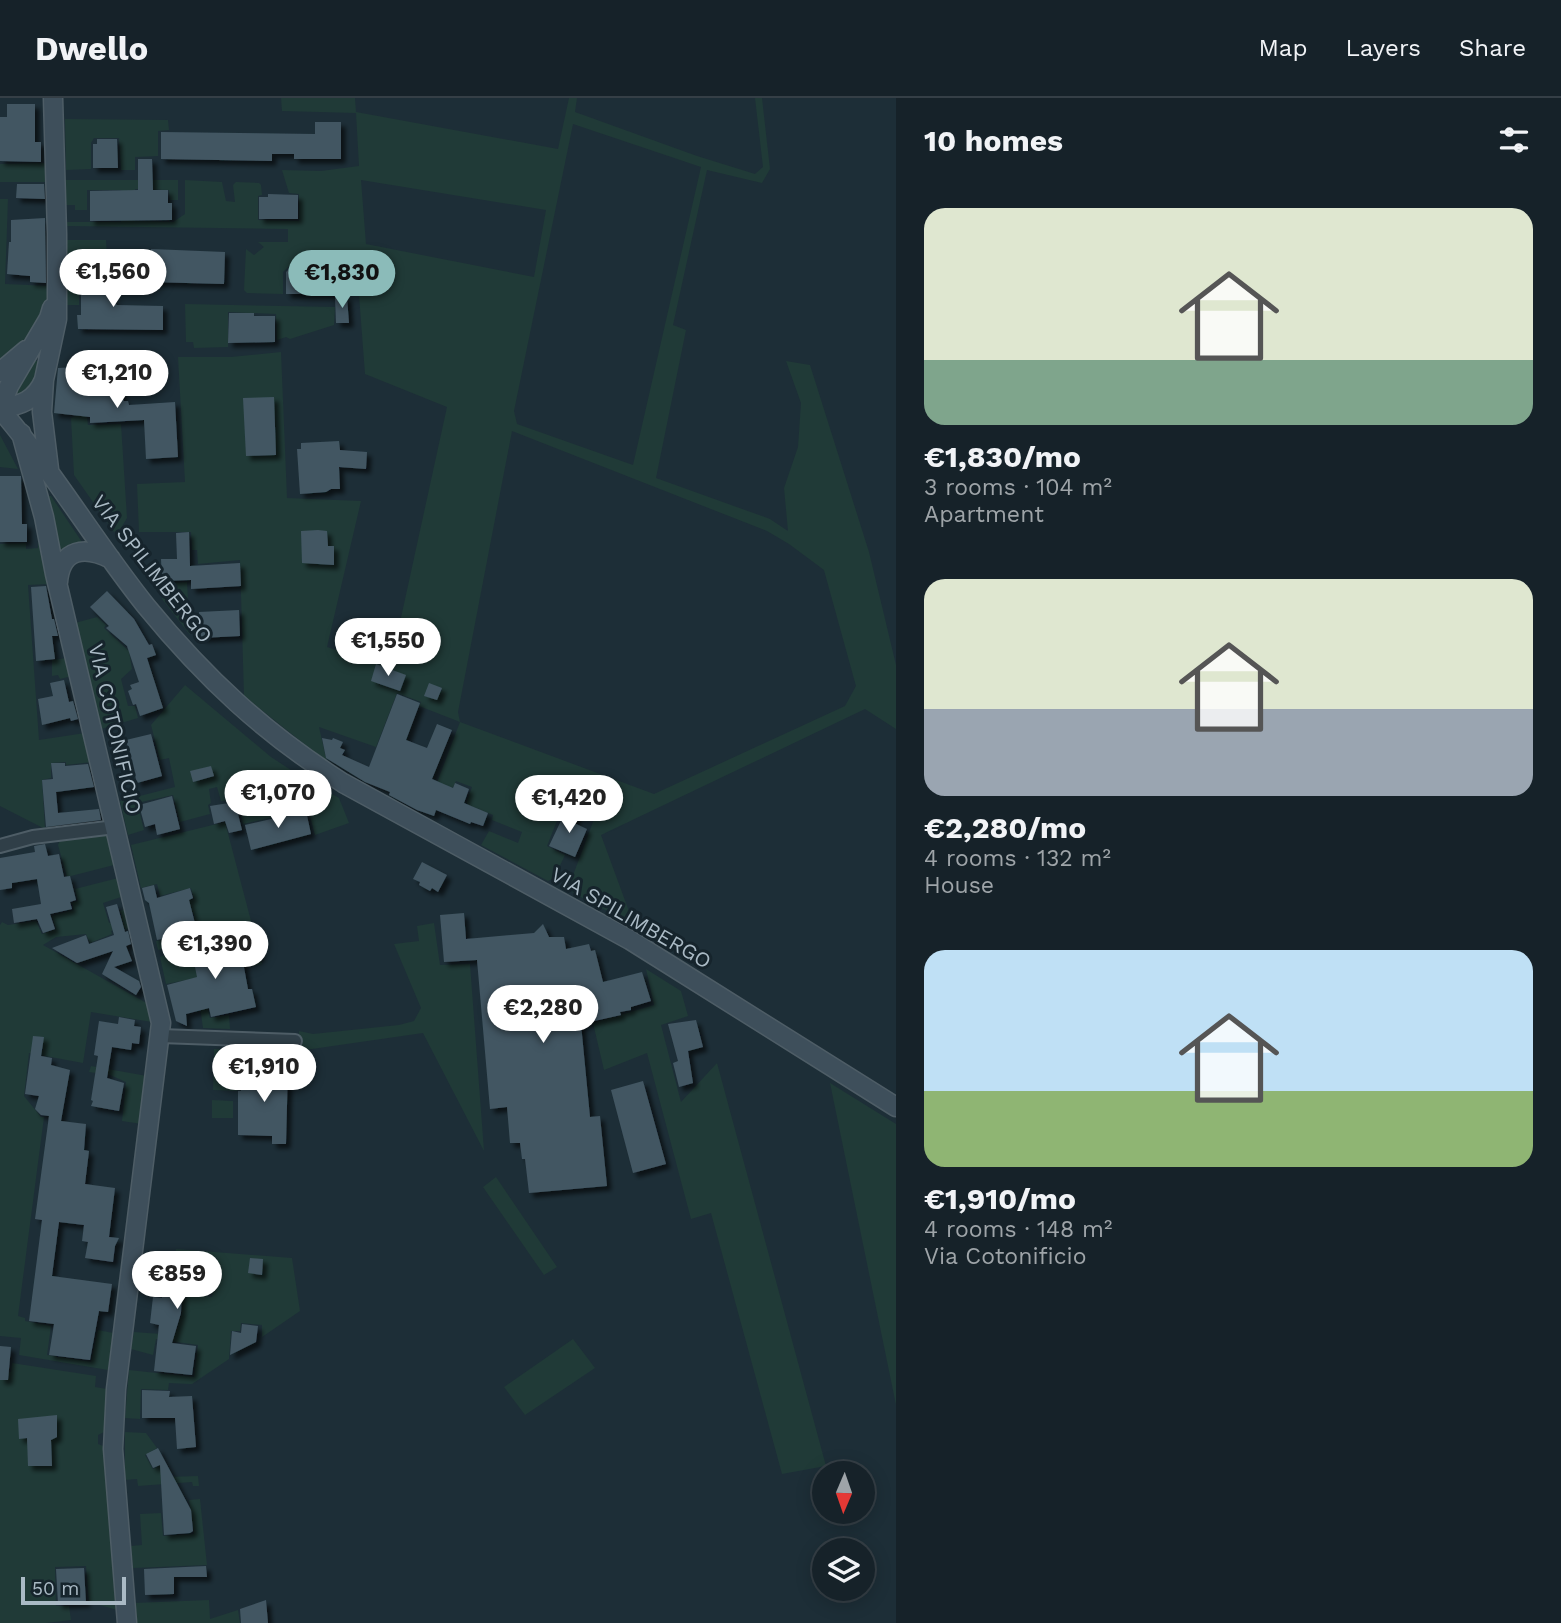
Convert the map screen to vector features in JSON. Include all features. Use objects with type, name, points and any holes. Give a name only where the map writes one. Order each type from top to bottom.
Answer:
[{"type":"street","points":[[50,472],[42,412],[44,380],[57,319],[53,98]]},
{"type":"street","points":[[0,409],[9,386],[49,318],[58,288]]},
{"type":"street","points":[[0,372],[34,343]]},
{"type":"street","points":[[0,409],[28,401],[38,393],[44,380]]},
{"type":"street","name":"VIA SPILIMBERGO","points":[[0,409],[50,472],[146,606],[201,668],[256,722],[298,755],[343,783],[630,940],[896,1107]]},
{"type":"street","name":"VIA COTONIFICIO","points":[[20,433],[44,517],[158,1006],[161,1036],[116,1390],[113,1449],[127,1623]]},
{"type":"street","points":[[58,586],[63,563],[79,551],[92,552],[112,560]]},
{"type":"street","points":[[0,846],[33,837],[115,827]]},
{"type":"street","points":[[161,1036],[295,1041]]},
{"type":"green space","points":[[281,98],[355,98],[356,112],[558,149],[569,98],[577,98],[575,112],[755,174],[763,167],[755,98],[762,98],[770,169],[762,183],[707,170],[673,325],[686,330],[656,478],[770,519],[788,531],[784,488],[798,447],[801,403],[786,361],[810,365],[869,552],[896,665],[896,729],[865,709],[601,835],[634,925],[573,893],[569,886],[596,814],[564,803],[547,846],[565,855],[554,878],[548,881],[481,845],[489,831],[518,843],[522,832],[492,820],[493,815],[466,804],[472,787],[456,781],[451,791],[436,785],[460,722],[419,706],[421,702],[397,693],[376,747],[319,727],[327,762],[244,696],[240,560],[198,564],[197,550],[192,550],[191,532],[139,532],[137,484],[185,482],[178,357],[231,357],[281,352],[287,498],[361,501],[327,647],[390,668],[447,407],[365,374],[359,295],[344,294],[344,276],[324,258],[311,269],[298,258],[283,272],[283,294],[247,293],[244,290],[246,249],[254,255],[264,247],[258,242],[288,242],[288,229],[66,226],[66,222],[121,222],[121,190],[87,190],[87,210],[75,210],[75,205],[66,205],[65,180],[178,180],[178,200],[170,200],[169,190],[135,189],[135,221],[173,222],[185,214],[185,180],[222,182],[226,201],[235,202],[233,185],[236,182],[259,183],[262,195],[258,196],[258,220],[299,221],[299,194],[289,193],[282,170],[321,171],[359,166],[356,113],[282,111]],"holes":[[[573,124],[701,167],[633,465],[517,424],[514,411]],[[361,180],[546,210],[534,277],[366,244]],[[512,431],[767,531],[789,544],[824,570],[856,686],[845,706],[654,794],[460,722],[458,712]]]},
{"type":"green space","points":[[65,119],[168,120],[169,130],[158,131],[158,156],[135,157],[135,170],[121,170],[119,138],[94,138],[91,143],[91,169],[66,170]]},
{"type":"green space","points":[[47,163],[48,182],[0,182],[0,164]]},
{"type":"green space","points":[[0,199],[8,199],[5,284],[52,286],[29,339],[0,363]]},
{"type":"green space","points":[[66,240],[106,240],[109,289],[102,289],[101,273],[76,273],[79,305],[67,305]]},
{"type":"green space","points":[[185,304],[335,307],[334,325],[290,339],[286,337],[277,340],[276,314],[228,312],[228,347],[194,348],[193,342],[186,342]]},
{"type":"green space","points":[[34,361],[40,361],[35,386],[12,400],[19,380]]},
{"type":"green space","points":[[86,411],[88,425],[121,424],[127,518],[121,528],[114,532],[74,475],[71,418]]},
{"type":"green space","points":[[0,435],[18,469],[0,467]]},
{"type":"green space","points":[[48,496],[51,496],[82,542],[70,544],[59,553]]},
{"type":"green space","points":[[38,539],[49,584],[28,585],[39,740],[85,733],[92,762],[66,765],[66,762],[51,763],[51,778],[42,780],[45,829],[0,806],[0,544],[26,543],[26,549],[38,548]]},
{"type":"green space","points":[[187,582],[190,635],[162,599],[161,584]]},
{"type":"green space","points":[[97,617],[106,625],[104,628],[129,651],[132,669],[121,679],[128,706],[135,706],[138,718],[101,729],[75,623]]},
{"type":"green space","points":[[67,658],[72,676],[60,679],[58,675],[52,676],[52,660]]},
{"type":"green space","points":[[185,685],[271,757],[339,798],[349,823],[315,835],[308,809],[243,824],[237,800],[221,801],[217,787],[209,789],[210,814],[180,822],[173,795],[137,803],[144,830],[128,835],[120,801],[175,787],[169,758],[160,760],[151,725]]},
{"type":"green space","points":[[225,822],[256,940],[232,947],[229,938],[224,938],[223,934],[158,950],[156,941],[198,934],[193,912],[185,914],[182,903],[194,899],[191,888],[160,896],[157,884],[141,888],[131,845]]},
{"type":"green space","points":[[111,833],[118,864],[67,877],[58,845],[60,840]]},
{"type":"green space","points":[[122,877],[126,892],[121,897],[103,903],[109,923],[122,919],[120,911],[130,908],[134,926],[121,932],[119,928],[111,931],[112,934],[90,943],[86,934],[56,937],[43,945],[150,1005],[152,1022],[91,1012],[83,1063],[29,1053],[24,1096],[41,1117],[44,1117],[18,1316],[25,1318],[25,1321],[51,1326],[47,1355],[91,1362],[98,1330],[113,1333],[108,1370],[19,1355],[21,1338],[0,1336],[0,925],[2,922],[8,925],[36,921],[42,934],[56,929],[52,916],[74,910],[72,903],[78,901],[75,889]]},
{"type":"green space","points":[[434,923],[440,965],[470,964],[484,1151],[423,1033],[298,1051],[299,1031],[313,1034],[414,1021],[421,1008],[394,944],[419,941],[417,926]]},
{"type":"green space","points":[[167,954],[196,965],[198,973],[261,958],[262,964],[200,977],[210,1018],[229,1015],[230,1029],[203,1028],[196,978],[166,984],[160,957]]},
{"type":"green space","points":[[646,969],[681,991],[688,1016],[661,1025],[681,1102],[717,1063],[825,1461],[812,1461],[812,1469],[782,1474],[711,1213],[691,1219],[647,1053],[604,1070],[593,1023],[654,1005]]},
{"type":"green space","points":[[214,1049],[267,1050],[267,1070],[250,1068],[250,1061],[240,1060],[237,1091],[213,1090]]},
{"type":"green space","points":[[91,1066],[147,1076],[142,1124],[122,1121],[126,1082],[110,1075],[89,1072]]},
{"type":"green space","points":[[830,1083],[896,1124],[896,1405]]},
{"type":"green space","points":[[212,1100],[233,1101],[233,1118],[212,1118]]},
{"type":"green space","points":[[496,1177],[557,1267],[544,1275],[483,1187]]},
{"type":"green space","points":[[176,1249],[292,1258],[300,1311],[262,1337],[262,1325],[241,1323],[240,1331],[231,1331],[229,1359],[192,1384],[169,1383],[168,1390],[141,1389],[140,1419],[125,1418],[129,1370],[194,1377],[198,1345],[156,1339],[153,1355],[131,1349],[134,1332],[175,1335],[182,1313],[182,1301],[177,1300],[178,1292],[212,1297],[217,1258],[175,1253]]},
{"type":"green space","points":[[573,1339],[595,1368],[525,1415],[504,1387]]},
{"type":"green space","points":[[12,1363],[96,1376],[95,1387],[107,1389],[106,1431],[98,1435],[98,1444],[106,1447],[117,1610],[89,1602],[86,1566],[55,1567],[56,1606],[69,1606],[71,1620],[0,1623],[0,1371],[11,1372]]},
{"type":"green space","points":[[125,1432],[146,1433],[157,1448],[145,1455],[153,1469],[165,1463],[168,1466],[168,1477],[198,1476],[199,1486],[193,1486],[192,1482],[138,1486],[137,1479],[125,1480]]},
{"type":"green space","points":[[200,1499],[207,1565],[133,1568],[131,1546],[142,1545],[140,1514],[161,1513],[163,1536],[194,1534],[189,1500]]},
{"type":"green space","points":[[209,1600],[210,1619],[238,1610],[240,1623],[136,1623],[134,1603]]},
{"type":"building","points":[[7,104],[35,104],[35,142],[41,142],[41,162],[0,161],[0,117],[7,117]]},
{"type":"building","points":[[315,122],[341,122],[341,159],[294,159],[294,154],[272,154],[272,161],[161,159],[161,132],[315,134]]},
{"type":"building","points":[[97,139],[117,139],[118,168],[93,168],[93,144],[97,144]]},
{"type":"building","points":[[138,159],[152,159],[153,190],[168,190],[168,203],[172,203],[172,220],[90,221],[90,191],[138,190]]},
{"type":"building","points":[[17,184],[44,184],[45,199],[16,198]]},
{"type":"building","points":[[268,194],[298,195],[298,219],[259,219],[259,197],[268,197]]},
{"type":"building","points":[[45,218],[46,283],[30,282],[30,276],[7,274],[11,220]]},
{"type":"building","points":[[151,249],[225,252],[224,284],[112,281],[113,254],[118,252],[150,255]]},
{"type":"building","points":[[298,260],[311,273],[324,260],[340,276],[340,294],[286,294],[286,272]]},
{"type":"building","points":[[81,274],[110,274],[110,299],[117,305],[163,306],[163,330],[78,329],[77,315],[81,315]]},
{"type":"building","points":[[335,297],[347,297],[349,323],[336,323]]},
{"type":"building","points":[[229,313],[275,316],[275,342],[228,343]]},
{"type":"building","points":[[75,367],[74,379],[121,377],[122,397],[129,405],[175,402],[178,457],[146,459],[144,420],[90,423],[90,417],[54,413],[58,368]]},
{"type":"building","points":[[274,397],[276,455],[246,456],[243,398]]},
{"type":"building","points":[[339,441],[340,450],[367,452],[366,469],[339,467],[340,489],[300,494],[297,449],[301,449],[301,443]]},
{"type":"building","points":[[0,476],[21,476],[22,524],[27,524],[27,542],[0,542]]},
{"type":"building","points":[[301,531],[327,531],[328,546],[334,546],[334,565],[302,563]]},
{"type":"building","points":[[189,532],[190,566],[240,563],[241,586],[191,589],[191,580],[162,581],[161,559],[177,559],[176,533]]},
{"type":"building","points":[[46,586],[58,636],[52,636],[55,659],[36,661],[31,587]]},
{"type":"building","points":[[107,591],[134,619],[149,645],[152,644],[156,655],[147,658],[163,708],[140,716],[136,704],[133,705],[128,691],[132,689],[130,685],[139,682],[127,646],[106,628],[109,626],[90,607]]},
{"type":"building","points":[[239,610],[240,636],[201,638],[199,612]]},
{"type":"building","points":[[376,664],[406,675],[400,691],[371,681]]},
{"type":"building","points":[[64,680],[69,702],[73,701],[78,719],[71,721],[70,718],[42,725],[38,699],[53,696],[50,683]]},
{"type":"building","points":[[429,683],[442,688],[437,700],[424,696]]},
{"type":"building","points":[[397,694],[420,703],[406,740],[427,748],[437,724],[452,730],[432,779],[453,788],[455,783],[469,789],[464,803],[488,813],[483,826],[471,822],[470,824],[436,810],[434,816],[417,810],[389,795],[390,792],[365,782],[326,758],[322,738],[333,738],[343,742],[340,748],[345,750],[342,755],[369,767]]},
{"type":"building","points":[[151,734],[162,776],[137,783],[126,740]]},
{"type":"building","points":[[51,763],[65,763],[65,766],[88,764],[94,787],[56,792],[58,813],[99,809],[101,820],[46,827],[42,780],[53,779]]},
{"type":"building","points":[[211,766],[214,776],[193,782],[190,771]]},
{"type":"building","points":[[172,796],[180,829],[157,835],[155,824],[145,827],[139,805]]},
{"type":"building","points":[[235,802],[242,830],[229,833],[225,821],[214,824],[210,806]]},
{"type":"building","points":[[567,808],[578,813],[574,823],[587,829],[575,857],[549,846]]},
{"type":"building","points":[[306,811],[311,834],[251,850],[245,825]]},
{"type":"building","points":[[45,844],[48,856],[59,854],[64,877],[70,876],[76,900],[70,902],[72,909],[50,914],[55,929],[43,933],[37,919],[14,923],[12,909],[41,904],[37,879],[12,883],[12,888],[0,890],[0,858],[35,852],[34,846]]},
{"type":"building","points":[[422,862],[447,875],[438,892],[432,888],[430,891],[413,879]]},
{"type":"building","points":[[154,885],[157,898],[190,888],[193,898],[189,900],[197,931],[157,940],[149,903],[145,900],[142,888]]},
{"type":"building","points":[[117,904],[125,932],[128,931],[131,944],[126,946],[132,961],[114,967],[139,981],[141,987],[136,995],[102,974],[113,951],[77,963],[52,948],[86,935],[89,944],[114,935],[106,907]]},
{"type":"building","points":[[464,913],[466,939],[534,933],[543,924],[549,937],[564,937],[566,949],[589,944],[591,951],[595,950],[603,982],[642,972],[651,1001],[620,1012],[621,1015],[581,1024],[590,1117],[600,1116],[607,1186],[529,1193],[520,1143],[510,1143],[507,1107],[490,1109],[477,960],[444,962],[440,915]]},
{"type":"building","points":[[228,939],[230,948],[256,941],[260,957],[243,962],[248,989],[252,989],[256,1007],[211,1017],[209,1008],[186,1014],[187,1026],[176,1021],[167,985],[197,977],[191,947]]},
{"type":"building","points":[[119,1017],[135,1020],[134,1026],[141,1027],[139,1044],[132,1043],[131,1050],[112,1047],[107,1078],[124,1083],[119,1111],[91,1106],[91,1100],[98,1056],[94,1055],[99,1021],[118,1024]]},
{"type":"building","points":[[696,1020],[703,1047],[688,1051],[693,1083],[679,1087],[673,1063],[678,1061],[668,1024]]},
{"type":"building","points":[[33,1036],[44,1037],[41,1056],[52,1058],[51,1065],[70,1070],[61,1121],[86,1124],[84,1150],[89,1151],[85,1184],[115,1188],[109,1237],[119,1238],[113,1262],[85,1258],[88,1242],[82,1241],[84,1225],[59,1222],[52,1276],[112,1284],[108,1312],[99,1311],[90,1360],[49,1355],[54,1324],[29,1321],[42,1220],[35,1219],[49,1116],[41,1115],[35,1109],[39,1096],[25,1094]]},
{"type":"building","points":[[274,1066],[288,1067],[286,1144],[272,1144],[272,1136],[238,1135],[241,1070],[274,1071]]},
{"type":"building","points":[[643,1081],[666,1164],[633,1173],[611,1090]]},
{"type":"building","points":[[167,1253],[213,1258],[209,1289],[182,1286],[181,1313],[172,1343],[196,1346],[192,1375],[154,1371],[159,1325],[150,1323],[153,1297],[162,1298]]},
{"type":"building","points":[[250,1258],[263,1259],[262,1275],[248,1273]]},
{"type":"building","points":[[242,1324],[258,1326],[256,1342],[230,1355],[232,1331],[241,1333]]},
{"type":"building","points":[[0,1346],[11,1347],[8,1380],[0,1380]]},
{"type":"building","points":[[142,1390],[170,1391],[169,1397],[192,1396],[196,1447],[177,1449],[175,1418],[142,1418]]},
{"type":"building","points":[[57,1415],[57,1437],[51,1440],[52,1466],[28,1466],[27,1438],[19,1439],[18,1419]]},
{"type":"building","points":[[158,1448],[191,1510],[193,1531],[190,1533],[164,1535],[160,1465],[153,1468],[146,1454]]},
{"type":"building","points":[[206,1566],[207,1577],[174,1577],[174,1594],[145,1595],[144,1569]]},
{"type":"building","points":[[84,1568],[86,1603],[58,1604],[56,1569]]},
{"type":"building","points":[[266,1600],[268,1623],[241,1623],[240,1609]]}]
